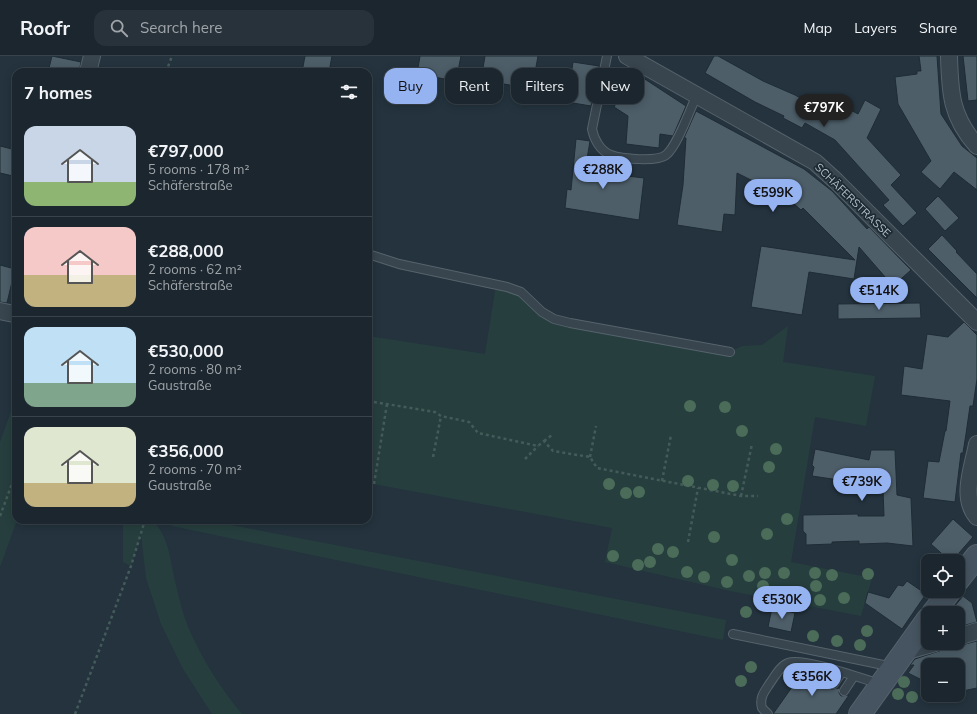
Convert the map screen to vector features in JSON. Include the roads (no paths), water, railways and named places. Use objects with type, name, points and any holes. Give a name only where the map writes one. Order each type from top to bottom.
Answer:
[{"type":"main road","points":[[965,571],[977,556]]},
{"type":"main road","points":[[938,606],[945,598]]},
{"type":"main road","points":[[860,714],[921,629]]},
{"type":"street","points":[[89,68],[92,56]]},
{"type":"street","name":"SCHÄFERSTRASSE","points":[[627,56],[815,162],[836,181],[977,322]]},
{"type":"street","points":[[949,56],[954,109],[964,130],[977,146]]},
{"type":"street","points":[[977,444],[968,487],[968,500],[972,511],[977,517]]},
{"type":"street","points":[[965,635],[977,631]]},
{"type":"street","points":[[893,667],[923,650]]},
{"type":"lane","points":[[607,56],[592,129],[598,144],[611,155],[639,159],[660,159],[673,147],[697,95]]},
{"type":"lane","points":[[372,255],[399,264],[507,287],[521,292],[542,312],[554,319],[730,352]]},
{"type":"lane","points":[[733,634],[893,667]]},
{"type":"lane","points":[[768,714],[762,708],[762,695],[785,664],[793,661],[799,661],[854,676],[893,667]]},
{"type":"lane","points":[[834,684],[842,672]]},
{"type":"lane","points":[[844,691],[854,676]]}]
